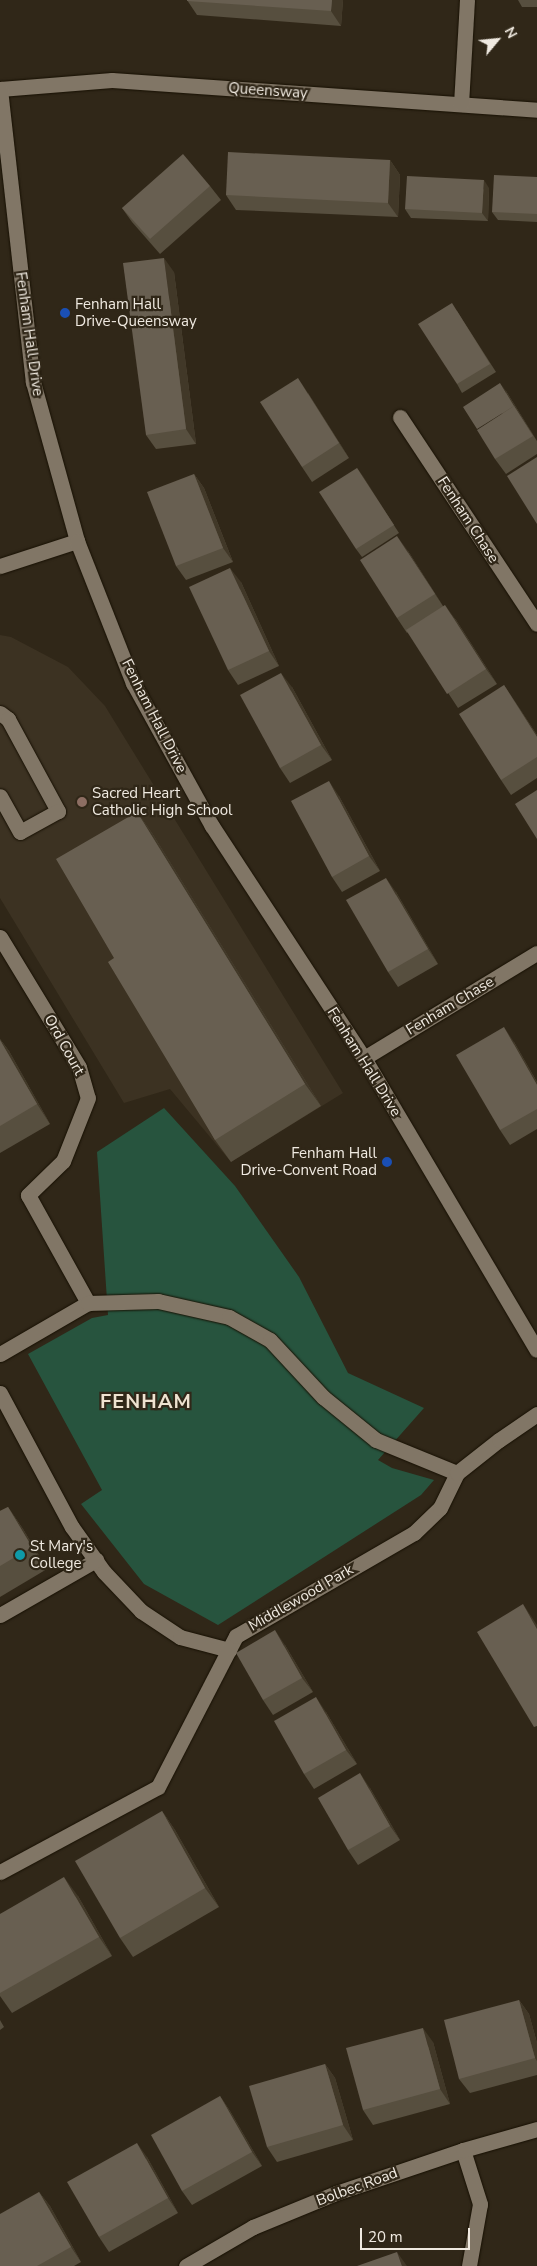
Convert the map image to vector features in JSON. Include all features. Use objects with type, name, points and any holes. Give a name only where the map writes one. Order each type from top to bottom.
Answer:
[{"type":"street","points":[[461,104],[468,0]]},
{"type":"street","name":"Queensway","points":[[0,89],[112,80],[537,110]]},
{"type":"street","name":"Fenham Hall Drive","points":[[0,89],[33,382],[77,541],[133,682],[203,809],[364,1058],[537,1350]]},
{"type":"street","name":"Fenham Chase","points":[[400,416],[537,624]]},
{"type":"street","points":[[0,566],[77,541]]},
{"type":"street","points":[[0,713],[8,719],[58,811],[20,832],[0,796]]},
{"type":"street","name":"Ord Court","points":[[0,937],[79,1067],[88,1098],[63,1161],[28,1195],[88,1303]]},
{"type":"street","name":"Fenham Chase","points":[[364,1058],[537,953]]},
{"type":"street","points":[[0,1354],[88,1303],[158,1301],[229,1317],[270,1340],[323,1397],[376,1440],[457,1473]]},
{"type":"street","points":[[0,1393],[72,1527],[96,1560],[141,1611],[180,1636],[229,1650]]},
{"type":"street","name":"Middlewood Park","points":[[0,1872],[158,1787],[236,1636],[414,1533],[440,1508],[457,1473],[499,1440],[537,1414]]},
{"type":"street","points":[[0,1615],[96,1560]]},
{"type":"street","name":"Bolbec Road","points":[[186,2266],[253,2227],[317,2200],[464,2150],[537,2129]]},
{"type":"street","points":[[464,2150],[480,2204],[469,2266]]},
{"type":"shaded area","name":"Sacred Heart Catholic High School","points":[[0,635],[11,637],[68,667],[105,706],[343,1093],[231,1162],[170,1089],[124,1103],[0,898]]},
{"type":"green space","points":[[164,1108],[235,1186],[299,1277],[348,1373],[424,1408],[378,1460],[392,1468],[434,1480],[421,1495],[218,1625],[144,1584],[81,1504],[102,1490],[28,1354],[92,1318],[108,1315],[97,1152]]},
{"type":"building","points":[[187,0],[332,0],[331,11]]},
{"type":"building","points":[[228,152],[390,160],[388,203],[226,195]]},
{"type":"building","points":[[183,154],[210,186],[150,239],[122,208]]},
{"type":"building","points":[[494,175],[537,177],[537,214],[492,212]]},
{"type":"building","points":[[407,176],[484,180],[482,213],[405,209]]},
{"type":"building","points":[[164,258],[186,429],[146,435],[123,263]]},
{"type":"building","points":[[452,303],[490,364],[457,384],[418,324]]},
{"type":"building","points":[[298,378],[339,443],[302,467],[260,402]]},
{"type":"building","points":[[500,383],[514,406],[477,429],[463,407]]},
{"type":"building","points":[[514,406],[533,436],[495,459],[477,430]]},
{"type":"building","points":[[537,457],[537,524],[507,476]]},
{"type":"building","points":[[357,468],[394,525],[356,549],[319,492]]},
{"type":"building","points":[[194,474],[223,548],[176,566],[147,492]]},
{"type":"building","points":[[397,536],[435,594],[397,618],[360,560]]},
{"type":"building","points":[[230,568],[269,651],[228,670],[189,587]]},
{"type":"building","points":[[445,605],[486,669],[447,694],[406,630]]},
{"type":"building","points":[[281,673],[321,745],[280,768],[240,695]]},
{"type":"building","points":[[504,685],[537,737],[537,757],[501,780],[459,714]]},
{"type":"building","points":[[329,781],[369,856],[332,877],[291,801]]},
{"type":"building","points":[[537,790],[537,839],[515,804]]},
{"type":"building","points":[[137,812],[305,1084],[215,1140],[108,962],[114,958],[56,859]]},
{"type":"building","points":[[386,878],[428,949],[388,972],[346,900]]},
{"type":"building","points":[[504,1027],[537,1085],[537,1109],[500,1130],[456,1055]]},
{"type":"building","points":[[0,1040],[37,1104],[0,1126]]},
{"type":"building","points":[[8,1507],[32,1547],[0,1566],[0,1511]]},
{"type":"building","points":[[523,1604],[537,1629],[537,1726],[534,1727],[477,1632]]},
{"type":"building","points":[[275,1630],[302,1678],[263,1700],[236,1653]]},
{"type":"building","points":[[316,1697],[346,1750],[304,1774],[274,1721]]},
{"type":"building","points":[[360,1773],[390,1826],[348,1850],[318,1798]]},
{"type":"building","points":[[162,1811],[205,1888],[120,1938],[75,1861]]},
{"type":"building","points":[[64,1877],[99,1937],[0,1993],[0,1914]]},
{"type":"building","points":[[519,2000],[535,2058],[459,2079],[444,2020]]},
{"type":"building","points":[[423,2028],[440,2089],[363,2110],[346,2048]]},
{"type":"building","points":[[325,2064],[343,2125],[267,2147],[249,2086]]},
{"type":"building","points":[[220,2096],[252,2152],[182,2191],[151,2135]]},
{"type":"building","points":[[137,2143],[168,2198],[99,2237],[67,2182]]},
{"type":"building","points":[[39,2192],[71,2247],[37,2266],[0,2266],[0,2214]]},
{"type":"building","points":[[397,2252],[402,2266],[357,2266]]},
{"type":"place","name":"Fenham Hall Drive-Queensway","points":[[65,313]]},
{"type":"place","name":"Sacred Heart Catholic High School","points":[[82,802]]},
{"type":"place","name":"Fenham Hall Drive-Convent Road","points":[[387,1162]]},
{"type":"place","name":"St Mary's College","points":[[20,1555]]},
{"type":"district","name":"FENHAM","points":[[146,1401]]}]
